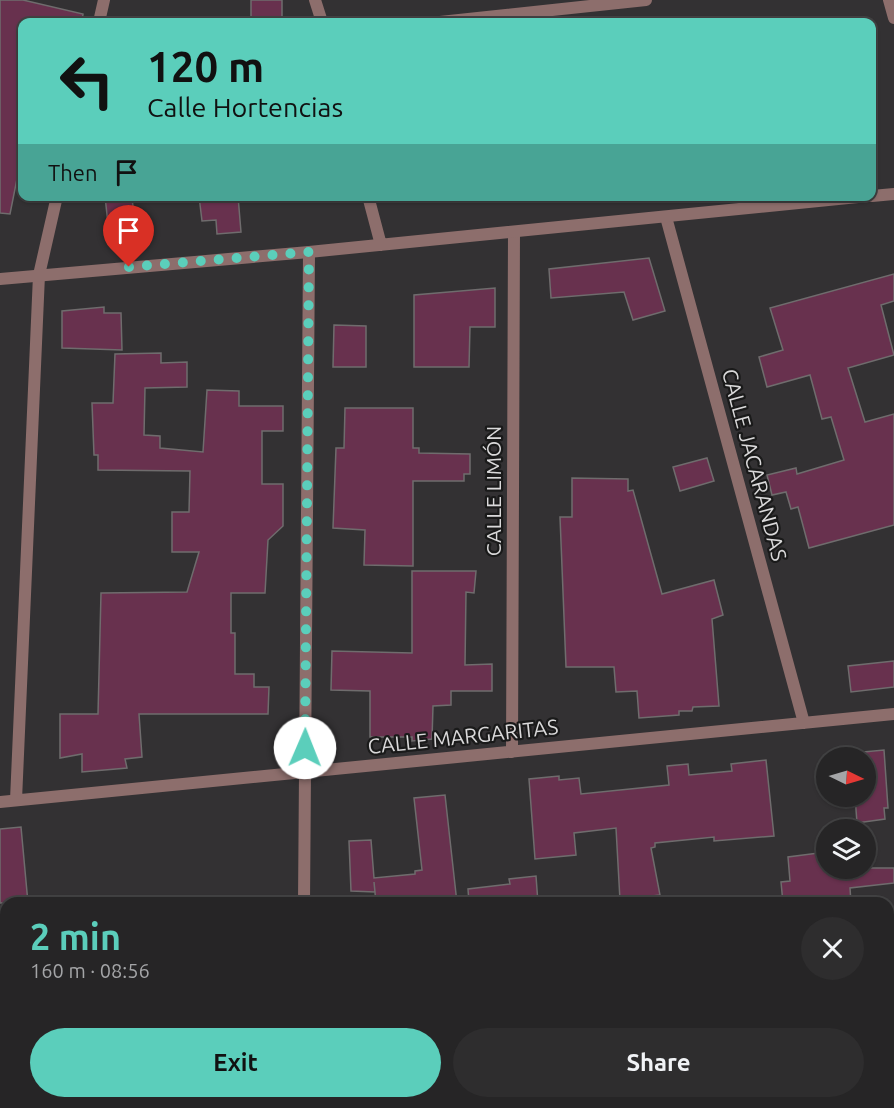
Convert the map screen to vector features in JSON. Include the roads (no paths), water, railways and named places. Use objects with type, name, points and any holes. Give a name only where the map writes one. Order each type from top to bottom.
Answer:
[{"type":"street","points":[[100,18],[104,0]]},
{"type":"street","points":[[315,0],[321,18]]},
{"type":"street","points":[[474,18],[608,2],[646,0]]},
{"type":"street","points":[[889,0],[894,18]]},
{"type":"street","points":[[876,196],[894,194]]},
{"type":"street","points":[[16,800],[39,275],[56,201]]},
{"type":"street","points":[[369,201],[381,245]]},
{"type":"street","points":[[0,279],[309,252],[821,201]]},
{"type":"street","name":"CALLE JACARANDAS","points":[[666,217],[804,723]]},
{"type":"street","name":"CALLE LIMÓN","points":[[512,752],[514,232]]},
{"type":"street","points":[[304,897],[309,252]]},
{"type":"street","name":"CALLE MARGARITAS","points":[[0,802],[894,714]]}]
